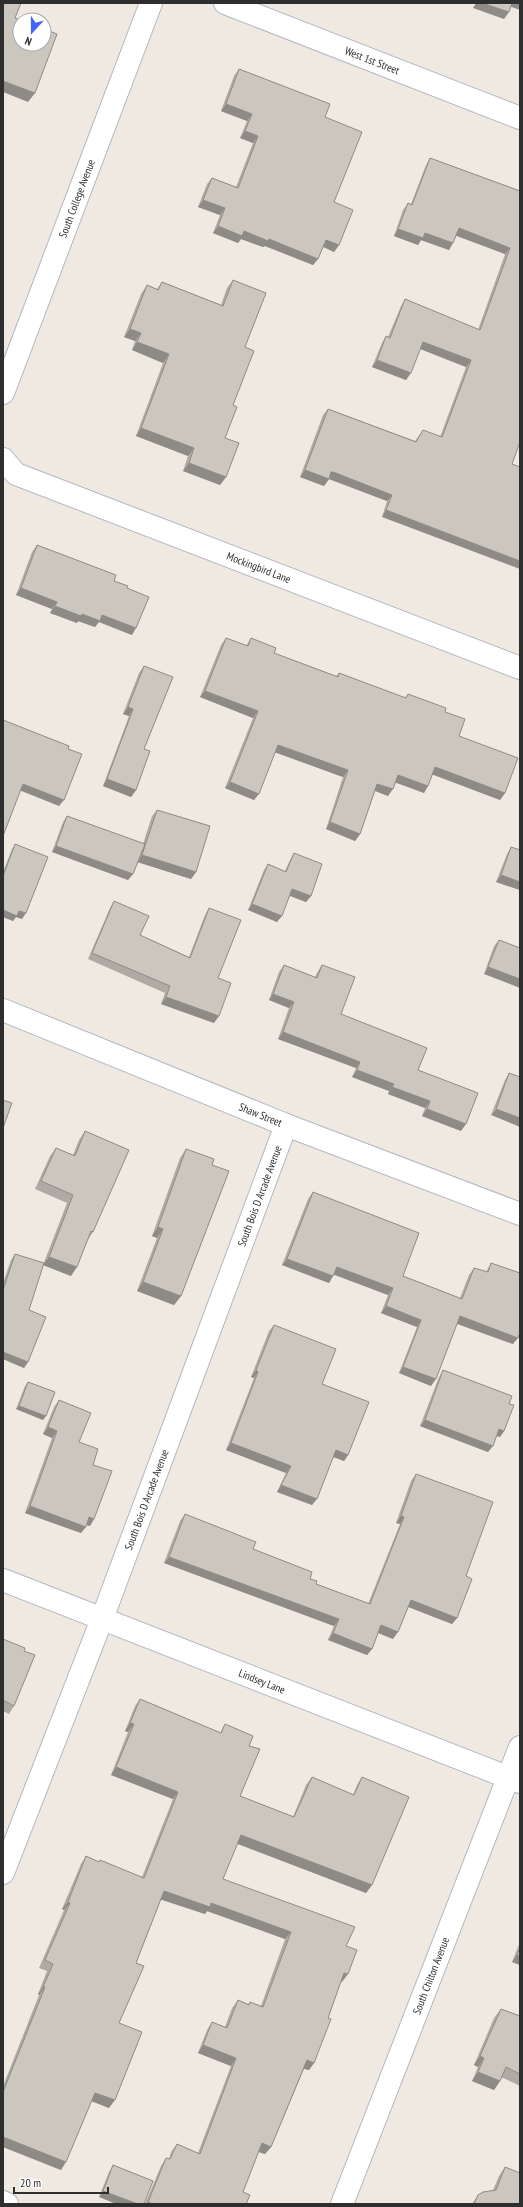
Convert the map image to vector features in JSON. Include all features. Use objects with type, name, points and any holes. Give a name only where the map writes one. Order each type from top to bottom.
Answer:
[{"type":"street","name":"South College Avenue","points":[[3,394],[151,3]]},
{"type":"street","name":"West 1st Street","points":[[225,3],[520,118]]},
{"type":"street","name":"Mockingbird Lane","points":[[3,459],[16,474],[520,668]]},
{"type":"street","name":"Shaw Street","points":[[3,1010],[286,1125],[520,1214]]},
{"type":"street","name":"South Bois D Arcade Avenue","points":[[3,1873],[102,1618],[286,1125]]},
{"type":"street","name":"Lindsey Lane","points":[[3,1580],[514,1780]]},
{"type":"street","name":"South Chilton Avenue","points":[[342,2204],[514,1780],[520,1747]]},
{"type":"street","points":[[3,2202],[7,2204]]},
{"type":"building","points":[[3,3],[21,3],[17,12],[12,12],[12,52],[50,52],[35,93],[3,81]]},
{"type":"building","points":[[482,3],[512,3],[509,12]]},
{"type":"building","points":[[52,32],[57,34],[52,47]]},
{"type":"building","points":[[239,69],[330,104],[325,117],[362,132],[334,202],[353,210],[339,245],[326,240],[318,259],[269,239],[268,241],[244,231],[242,236],[218,226],[225,208],[203,200],[212,178],[238,188],[258,136],[245,131],[252,114],[226,104]]},
{"type":"building","points":[[430,158],[520,191],[520,442],[512,464],[520,467],[520,561],[386,510],[392,495],[333,472],[331,472],[329,479],[305,470],[328,409],[416,442],[423,430],[442,437],[471,360],[423,342],[411,373],[377,360],[386,336],[390,338],[405,299],[480,330],[510,248],[459,228],[453,243],[425,233],[423,238],[398,229],[408,203],[412,205]]},
{"type":"building","points":[[233,280],[266,293],[245,347],[254,351],[233,405],[237,407],[225,438],[239,443],[226,477],[189,463],[194,448],[141,428],[169,354],[137,342],[141,333],[130,329],[147,285],[158,290],[162,282],[223,306]]},
{"type":"building","points":[[37,545],[116,575],[114,581],[128,586],[127,588],[149,597],[136,628],[102,615],[100,621],[82,614],[81,616],[55,606],[57,602],[21,588]]},
{"type":"building","points":[[226,638],[248,646],[251,638],[276,648],[274,653],[338,677],[339,673],[406,698],[408,694],[446,708],[445,712],[465,719],[459,736],[518,758],[505,793],[435,767],[428,786],[398,775],[393,789],[377,784],[360,834],[330,822],[348,770],[278,745],[259,794],[230,782],[258,711],[205,691]]},
{"type":"building","points":[[144,666],[173,677],[144,749],[150,751],[136,790],[107,779],[133,709],[128,707]]},
{"type":"building","points":[[3,720],[69,746],[68,749],[82,754],[64,800],[23,784],[3,836]]},
{"type":"building","points":[[157,810],[210,826],[196,872],[142,855]]},
{"type":"building","points":[[67,816],[145,844],[133,874],[56,846]]},
{"type":"building","points":[[15,844],[48,857],[26,913],[19,911],[17,916],[3,910],[3,876]]},
{"type":"building","points":[[511,847],[520,850],[520,882],[501,875]]},
{"type":"building","points":[[294,853],[322,864],[311,896],[292,889],[282,916],[252,904],[268,864],[286,872]]},
{"type":"building","points":[[114,901],[149,916],[140,935],[190,958],[209,908],[241,920],[218,978],[231,983],[219,1016],[166,997],[170,986],[92,953]]},
{"type":"building","points":[[499,940],[520,948],[520,979],[488,967]]},
{"type":"building","points":[[284,965],[317,978],[322,965],[355,977],[341,1014],[427,1048],[418,1070],[478,1093],[466,1124],[427,1109],[430,1101],[392,1087],[394,1084],[357,1070],[360,1062],[283,1032],[294,1002],[273,994]]},
{"type":"building","points":[[509,1073],[520,1077],[520,1118],[496,1109]]},
{"type":"building","points":[[3,1100],[12,1103],[3,1128]]},
{"type":"building","points":[[85,1131],[129,1150],[93,1232],[91,1231],[77,1267],[49,1257],[73,1195],[41,1181],[56,1148],[75,1156]]},
{"type":"building","points":[[186,1149],[214,1159],[212,1165],[229,1171],[181,1296],[143,1282],[163,1229],[158,1227]]},
{"type":"building","points":[[313,1192],[419,1233],[403,1276],[462,1299],[474,1268],[488,1272],[491,1263],[520,1273],[520,1332],[518,1338],[460,1316],[436,1379],[403,1367],[421,1320],[386,1306],[393,1288],[337,1267],[333,1276],[287,1259]]},
{"type":"building","points":[[15,1254],[44,1263],[29,1310],[46,1317],[28,1362],[3,1352],[3,1290]]},
{"type":"building","points":[[274,1325],[336,1349],[322,1384],[369,1402],[348,1455],[336,1450],[317,1499],[281,1485],[291,1466],[231,1443],[258,1372],[256,1370]]},
{"type":"building","points":[[443,1370],[512,1396],[509,1404],[514,1405],[504,1431],[499,1429],[493,1446],[425,1420]]},
{"type":"building","points":[[28,1382],[55,1392],[46,1416],[19,1406]]},
{"type":"building","points":[[59,1400],[91,1413],[79,1442],[98,1449],[93,1465],[112,1471],[94,1519],[89,1517],[86,1527],[30,1506],[57,1431],[48,1427]]},
{"type":"building","points":[[416,1474],[493,1502],[466,1576],[472,1579],[457,1618],[411,1600],[398,1632],[381,1625],[372,1649],[333,1633],[339,1619],[169,1557],[185,1514],[256,1542],[253,1549],[312,1572],[310,1579],[317,1581],[316,1584],[370,1604],[404,1517],[401,1516]]},
{"type":"building","points":[[3,1639],[25,1648],[24,1651],[35,1655],[14,1706],[3,1700]]},
{"type":"building","points":[[140,1699],[221,1733],[225,1724],[253,1736],[249,1746],[260,1749],[240,1796],[294,1817],[312,1777],[354,1795],[362,1777],[409,1797],[372,1885],[241,1835],[223,1879],[355,1927],[346,1946],[357,1950],[348,1974],[344,1973],[328,2018],[331,2019],[314,2063],[307,2060],[271,2147],[262,2143],[243,2192],[250,2195],[246,2204],[153,2204],[148,2202],[166,2158],[170,2159],[177,2144],[200,2154],[236,2058],[203,2045],[212,2022],[227,2028],[238,2000],[249,2005],[250,2002],[263,2007],[291,1932],[211,1903],[210,1907],[164,1891],[136,1963],[144,1966],[119,2023],[142,2032],[115,2100],[95,2093],[66,2162],[3,2137],[3,2092],[45,1987],[43,1987],[53,1964],[45,1960],[70,1903],[68,1902],[86,1856],[99,1862],[100,1860],[144,1878],[178,1792],[116,1767],[134,1724],[130,1723]]},
{"type":"building","points":[[520,1948],[520,1956],[517,1955]]},
{"type":"building","points":[[501,2009],[520,2016],[520,2074],[506,2067],[500,2081],[478,2072],[484,2058],[480,2056]]},
{"type":"building","points":[[113,2165],[153,2181],[144,2204],[138,2204],[103,2191]]},
{"type":"building","points":[[505,2167],[520,2173],[520,2204],[474,2204],[478,2195],[483,2192],[496,2190]]}]
